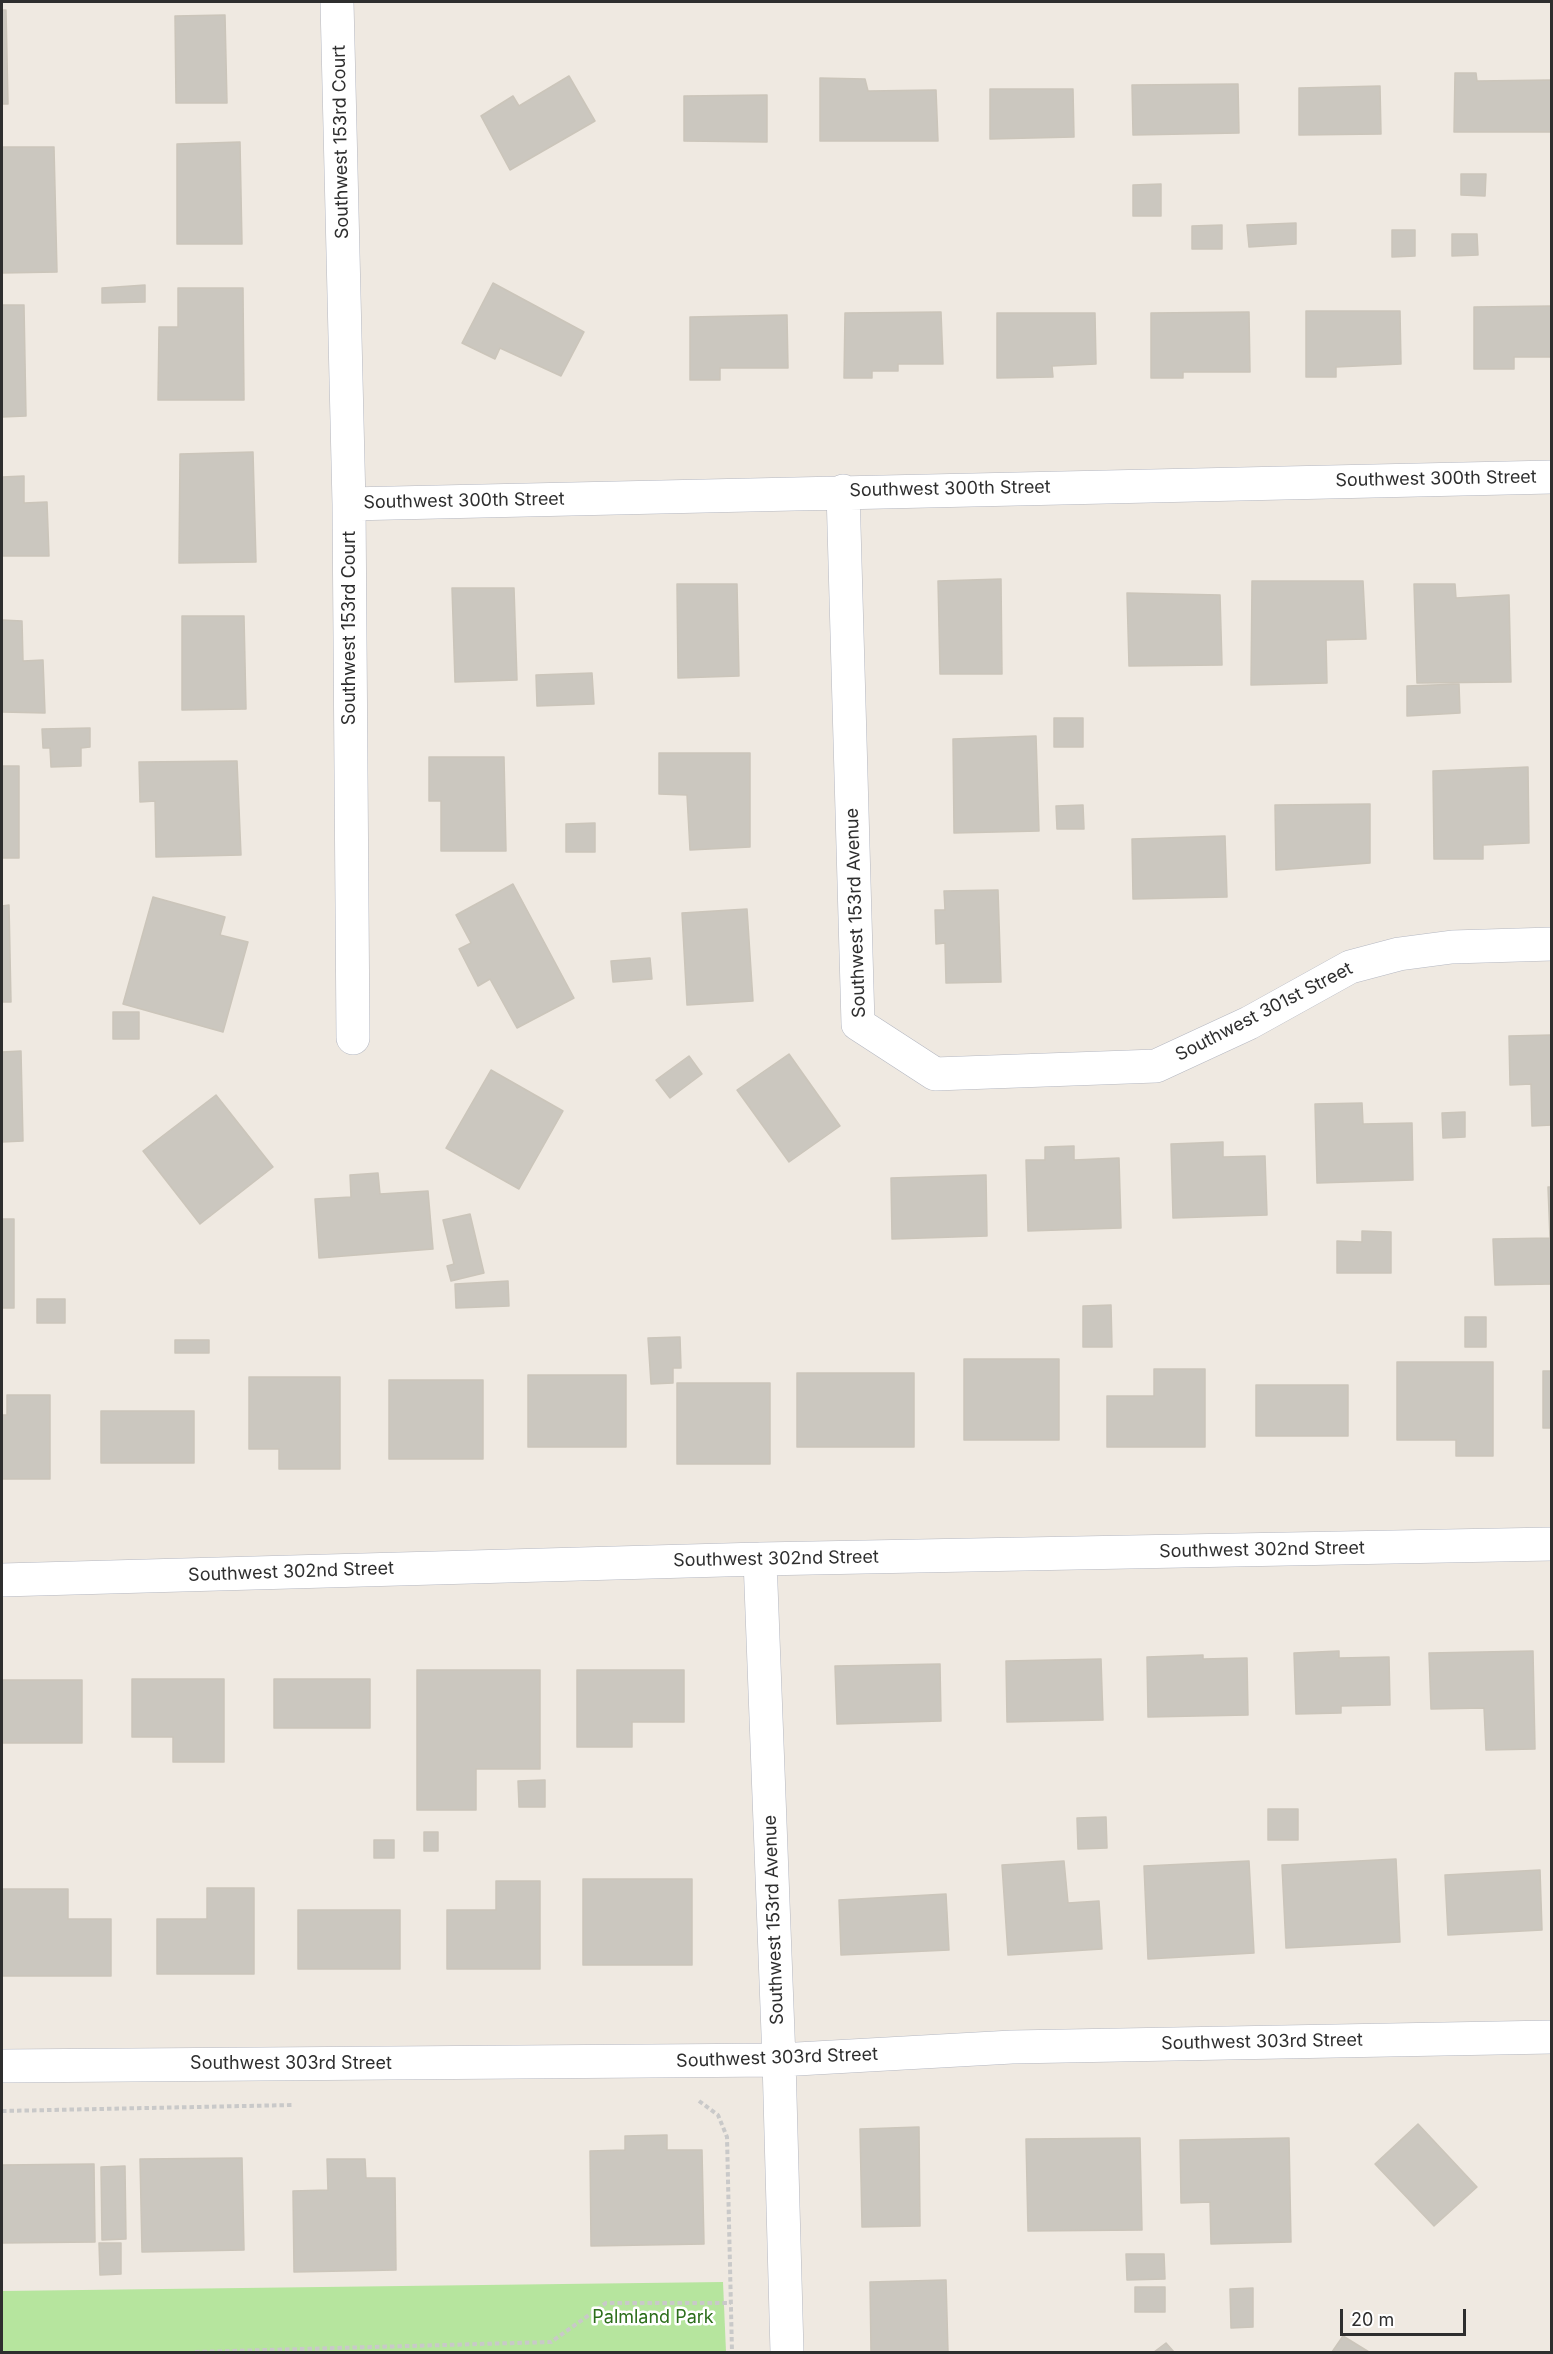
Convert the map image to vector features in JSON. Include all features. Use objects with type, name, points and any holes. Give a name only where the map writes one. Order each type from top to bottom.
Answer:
[{"type":"street","name":"Southwest 153rd Court","points":[[338,2],[349,504],[353,1038]]},
{"type":"street","name":"Southwest 300th Street","points":[[349,504],[843,491],[1551,477]]},
{"type":"street","name":"Southwest 153rd Avenue","points":[[843,491],[858,1024],[935,1074],[1156,1066]]},
{"type":"street","name":"Southwest 301st Street","points":[[1156,1066],[1249,1023],[1350,967],[1399,954],[1452,947],[1551,944]]},
{"type":"street","name":"Southwest 302nd Street","points":[[2,1580],[760,1559],[1551,1544]]},
{"type":"street","name":"Southwest 153rd Avenue","points":[[760,1559],[779,2060],[787,2352]]},
{"type":"street","name":"Southwest 303rd Street","points":[[2,2066],[779,2060],[1012,2047],[1551,2037]]},
{"type":"path","points":[[696,2100],[718,2115],[727,2137],[732,2352]]},
{"type":"path","points":[[2,2111],[300,2105]]},
{"type":"path","points":[[195,2352],[551,2342],[606,2303],[731,2303]]},
{"type":"green space","name":"Palmland Park","points":[[723,2282],[726,2352],[2,2352],[2,2291]]},
{"type":"building","points":[[2,10],[6,10],[8,104],[2,104]]},
{"type":"building","points":[[225,15],[227,103],[176,103],[175,16]]},
{"type":"building","points":[[1455,73],[1476,73],[1477,81],[1552,80],[1552,132],[1454,132]]},
{"type":"building","points":[[569,76],[595,121],[510,170],[481,116],[513,96],[519,106]]},
{"type":"building","points":[[820,78],[865,79],[868,91],[936,90],[938,141],[820,141]]},
{"type":"building","points":[[1238,84],[1239,133],[1133,135],[1132,85]]},
{"type":"building","points":[[1380,86],[1381,134],[1299,135],[1299,88]]},
{"type":"building","points":[[990,89],[1073,89],[1074,137],[990,139]]},
{"type":"building","points":[[767,95],[767,142],[684,141],[684,96]]},
{"type":"building","points":[[240,142],[242,244],[177,244],[177,144]]},
{"type":"building","points":[[2,147],[54,147],[57,272],[2,273]]},
{"type":"building","points":[[1461,174],[1486,174],[1485,196],[1461,195]]},
{"type":"building","points":[[1161,184],[1161,216],[1133,216],[1133,185]]},
{"type":"building","points":[[1296,223],[1296,244],[1249,247],[1247,225]]},
{"type":"building","points":[[1222,225],[1222,249],[1192,249],[1192,226]]},
{"type":"building","points":[[1392,230],[1415,230],[1415,256],[1392,257]]},
{"type":"building","points":[[1452,234],[1477,234],[1478,255],[1452,256]]},
{"type":"building","points":[[493,283],[584,332],[561,376],[500,348],[495,359],[462,343]]},
{"type":"building","points":[[145,285],[145,302],[102,303],[102,288]]},
{"type":"building","points":[[178,288],[243,288],[244,400],[158,400],[159,327],[178,327]]},
{"type":"building","points":[[2,305],[24,305],[26,416],[2,417]]},
{"type":"building","points":[[1552,306],[1552,357],[1514,357],[1514,369],[1474,369],[1474,307]]},
{"type":"building","points":[[1306,311],[1400,311],[1401,364],[1336,367],[1336,377],[1306,377]]},
{"type":"building","points":[[941,312],[943,364],[898,364],[898,371],[872,371],[872,378],[844,378],[845,313]]},
{"type":"building","points":[[1249,312],[1250,372],[1183,372],[1183,378],[1151,378],[1151,313]]},
{"type":"building","points":[[997,313],[1095,313],[1096,364],[1052,366],[1053,377],[997,378]]},
{"type":"building","points":[[787,315],[788,368],[720,368],[720,380],[690,380],[690,317]]},
{"type":"building","points":[[253,452],[256,562],[179,563],[180,454]]},
{"type":"building","points":[[24,476],[24,503],[47,502],[49,556],[2,556],[2,477]]},
{"type":"building","points":[[1001,579],[1002,674],[940,674],[938,581]]},
{"type":"building","points":[[1252,581],[1363,581],[1366,639],[1326,640],[1327,683],[1251,685]]},
{"type":"building","points":[[677,584],[737,584],[739,676],[678,678]]},
{"type":"building","points":[[1414,584],[1455,584],[1456,598],[1509,595],[1511,682],[1417,683]]},
{"type":"building","points":[[452,588],[514,588],[517,680],[455,682]]},
{"type":"building","points":[[1127,593],[1220,595],[1222,665],[1129,666]]},
{"type":"building","points":[[182,616],[244,616],[246,709],[182,710]]},
{"type":"building","points":[[2,620],[22,621],[23,661],[43,660],[45,713],[2,712]]},
{"type":"building","points":[[592,673],[594,704],[537,706],[536,675]]},
{"type":"building","points":[[1459,684],[1460,713],[1407,716],[1407,686]]},
{"type":"building","points":[[1054,718],[1083,718],[1083,747],[1054,747]]},
{"type":"building","points":[[90,728],[90,747],[81,748],[81,766],[51,767],[50,748],[43,748],[42,729]]},
{"type":"building","points":[[1036,736],[1039,831],[954,833],[953,739]]},
{"type":"building","points":[[659,753],[750,753],[750,847],[690,850],[687,795],[659,794]]},
{"type":"building","points":[[429,757],[504,757],[506,851],[441,851],[441,801],[429,801]]},
{"type":"building","points":[[237,761],[241,855],[156,857],[155,801],[140,802],[139,762]]},
{"type":"building","points":[[2,766],[19,766],[19,858],[2,858]]},
{"type":"building","points":[[1528,767],[1529,843],[1483,845],[1483,859],[1434,859],[1433,771]]},
{"type":"building","points":[[1370,804],[1370,863],[1276,870],[1275,805]]},
{"type":"building","points":[[1083,805],[1084,829],[1057,829],[1056,806]]},
{"type":"building","points":[[595,823],[595,852],[566,852],[566,824]]},
{"type":"building","points":[[1225,836],[1227,897],[1133,899],[1132,839]]},
{"type":"building","points":[[513,884],[574,998],[517,1028],[490,979],[478,986],[459,949],[471,943],[456,915]]},
{"type":"building","points":[[998,890],[1001,982],[946,983],[945,943],[936,944],[935,910],[945,910],[944,891]]},
{"type":"building","points":[[153,897],[225,917],[220,935],[248,942],[223,1032],[123,1004]]},
{"type":"building","points":[[9,905],[11,1002],[2,1002],[2,906]]},
{"type":"building","points":[[747,909],[753,1001],[687,1005],[682,913]]},
{"type":"building","points":[[650,958],[652,979],[613,982],[611,961]]},
{"type":"building","points":[[113,1012],[139,1012],[139,1039],[113,1039]]},
{"type":"building","points":[[1552,1035],[1552,1125],[1532,1126],[1531,1084],[1510,1085],[1509,1036]]},
{"type":"building","points":[[21,1051],[23,1141],[2,1142],[2,1052]]},
{"type":"building","points":[[789,1054],[840,1126],[789,1162],[737,1090]]},
{"type":"building","points":[[689,1056],[702,1074],[670,1098],[656,1080]]},
{"type":"building","points":[[491,1070],[563,1111],[519,1189],[446,1148]]},
{"type":"building","points":[[216,1095],[273,1167],[200,1224],[143,1151]]},
{"type":"building","points":[[1362,1103],[1363,1124],[1412,1123],[1413,1180],[1317,1183],[1315,1104]]},
{"type":"building","points":[[1465,1112],[1465,1137],[1443,1138],[1442,1113]]},
{"type":"building","points":[[1223,1142],[1223,1157],[1265,1156],[1267,1215],[1173,1218],[1171,1144]]},
{"type":"building","points":[[1074,1146],[1074,1160],[1119,1158],[1121,1228],[1028,1231],[1026,1160],[1045,1160],[1045,1147]]},
{"type":"building","points":[[378,1173],[380,1194],[428,1191],[433,1249],[319,1258],[315,1199],[351,1197],[350,1175]]},
{"type":"building","points":[[986,1175],[987,1236],[892,1239],[891,1178]]},
{"type":"building","points":[[1548,1187],[1552,1187],[1552,1284],[1495,1285],[1493,1239],[1550,1238]]},
{"type":"building","points":[[470,1214],[484,1273],[451,1281],[447,1266],[454,1264],[443,1220]]},
{"type":"building","points":[[2,1219],[14,1219],[14,1308],[2,1308]]},
{"type":"building","points":[[1362,1231],[1391,1232],[1391,1273],[1337,1273],[1337,1241],[1362,1242]]},
{"type":"building","points":[[508,1281],[509,1306],[456,1308],[455,1284]]},
{"type":"building","points":[[37,1299],[65,1299],[65,1323],[37,1323]]},
{"type":"building","points":[[1111,1305],[1112,1347],[1083,1347],[1083,1306]]},
{"type":"building","points":[[1465,1317],[1486,1317],[1486,1347],[1465,1347]]},
{"type":"building","points":[[680,1337],[681,1368],[673,1368],[673,1383],[651,1384],[648,1338]]},
{"type":"building","points":[[175,1340],[209,1340],[209,1353],[175,1353]]},
{"type":"building","points":[[964,1359],[1059,1359],[1059,1440],[964,1440]]},
{"type":"building","points":[[1397,1362],[1493,1362],[1493,1456],[1456,1456],[1456,1440],[1397,1440]]},
{"type":"building","points":[[1154,1369],[1205,1369],[1205,1447],[1107,1447],[1107,1396],[1154,1396]]},
{"type":"building","points":[[1543,1371],[1552,1371],[1552,1428],[1543,1428]]},
{"type":"building","points":[[797,1373],[914,1373],[914,1447],[797,1447]]},
{"type":"building","points":[[528,1375],[626,1375],[626,1447],[528,1447]]},
{"type":"building","points":[[249,1377],[340,1377],[340,1469],[279,1469],[279,1449],[249,1449]]},
{"type":"building","points":[[389,1380],[483,1380],[483,1459],[389,1459]]},
{"type":"building","points":[[677,1383],[770,1383],[770,1464],[677,1464]]},
{"type":"building","points":[[1256,1385],[1348,1385],[1348,1436],[1256,1436]]},
{"type":"building","points":[[7,1395],[50,1395],[50,1479],[2,1479],[2,1415],[7,1415]]},
{"type":"building","points":[[101,1411],[194,1411],[194,1463],[101,1463]]},
{"type":"building","points":[[1339,1651],[1339,1658],[1389,1657],[1390,1705],[1341,1706],[1341,1713],[1296,1714],[1294,1653]]},
{"type":"building","points":[[1533,1651],[1535,1749],[1486,1750],[1484,1708],[1431,1709],[1429,1653]]},
{"type":"building","points":[[1203,1655],[1203,1659],[1247,1658],[1248,1715],[1148,1717],[1147,1657]]},
{"type":"building","points":[[1101,1659],[1103,1720],[1007,1722],[1006,1661]]},
{"type":"building","points":[[940,1664],[941,1721],[837,1724],[835,1666]]},
{"type":"building","points":[[417,1670],[540,1670],[540,1769],[476,1769],[476,1810],[417,1810]]},
{"type":"building","points":[[577,1670],[684,1670],[684,1722],[632,1722],[632,1747],[577,1747]]},
{"type":"building","points":[[132,1679],[224,1679],[224,1762],[173,1762],[173,1737],[132,1737]]},
{"type":"building","points":[[274,1679],[370,1679],[370,1728],[274,1728]]},
{"type":"building","points":[[2,1680],[82,1680],[82,1743],[2,1743]]},
{"type":"building","points":[[545,1780],[545,1807],[519,1807],[518,1781]]},
{"type":"building","points":[[1268,1809],[1298,1809],[1298,1840],[1268,1840]]},
{"type":"building","points":[[1106,1817],[1107,1848],[1078,1849],[1077,1818]]},
{"type":"building","points":[[424,1832],[438,1832],[438,1851],[424,1851]]},
{"type":"building","points":[[374,1840],[394,1840],[394,1858],[374,1858]]},
{"type":"building","points":[[1396,1859],[1400,1942],[1286,1948],[1282,1865]]},
{"type":"building","points":[[1064,1861],[1068,1903],[1099,1901],[1102,1949],[1008,1955],[1002,1865]]},
{"type":"building","points":[[1249,1861],[1254,1953],[1148,1959],[1144,1866]]},
{"type":"building","points":[[1540,1870],[1542,1930],[1448,1935],[1445,1875]]},
{"type":"building","points":[[583,1879],[692,1879],[692,1965],[583,1965]]},
{"type":"building","points":[[496,1881],[540,1881],[540,1969],[447,1969],[447,1910],[496,1910]]},
{"type":"building","points":[[207,1888],[254,1888],[254,1974],[157,1974],[157,1919],[207,1919]]},
{"type":"building","points":[[2,1889],[68,1889],[68,1919],[111,1919],[111,1976],[2,1976]]},
{"type":"building","points":[[946,1894],[949,1950],[841,1955],[839,1900]]},
{"type":"building","points":[[298,1910],[400,1910],[400,1969],[298,1969]]},
{"type":"building","points":[[1418,2124],[1477,2187],[1434,2226],[1375,2164]]},
{"type":"building","points":[[919,2127],[920,2226],[862,2227],[860,2129]]},
{"type":"building","points":[[667,2135],[667,2150],[702,2150],[704,2244],[591,2246],[590,2151],[625,2150],[625,2136]]},
{"type":"building","points":[[1140,2138],[1142,2230],[1028,2231],[1026,2139]]},
{"type":"building","points":[[1289,2138],[1291,2242],[1211,2244],[1210,2202],[1181,2203],[1180,2140]]},
{"type":"building","points":[[242,2158],[244,2250],[142,2252],[140,2159]]},
{"type":"building","points":[[327,2159],[365,2159],[366,2178],[395,2178],[396,2270],[294,2272],[293,2191],[328,2190]]},
{"type":"building","points":[[94,2164],[95,2242],[2,2243],[2,2165]]},
{"type":"building","points":[[125,2166],[126,2239],[102,2240],[101,2167]]},
{"type":"building","points":[[99,2243],[121,2243],[121,2274],[100,2275]]},
{"type":"building","points":[[1126,2254],[1164,2254],[1165,2279],[1127,2280]]},
{"type":"building","points":[[946,2280],[948,2352],[871,2352],[870,2282]]},
{"type":"building","points":[[1135,2287],[1165,2287],[1165,2312],[1135,2312]]},
{"type":"building","points":[[1253,2288],[1253,2327],[1231,2328],[1230,2289]]},
{"type":"building","points":[[1343,2336],[1369,2352],[1332,2352]]},
{"type":"building","points":[[1166,2343],[1174,2352],[1154,2352]]}]
